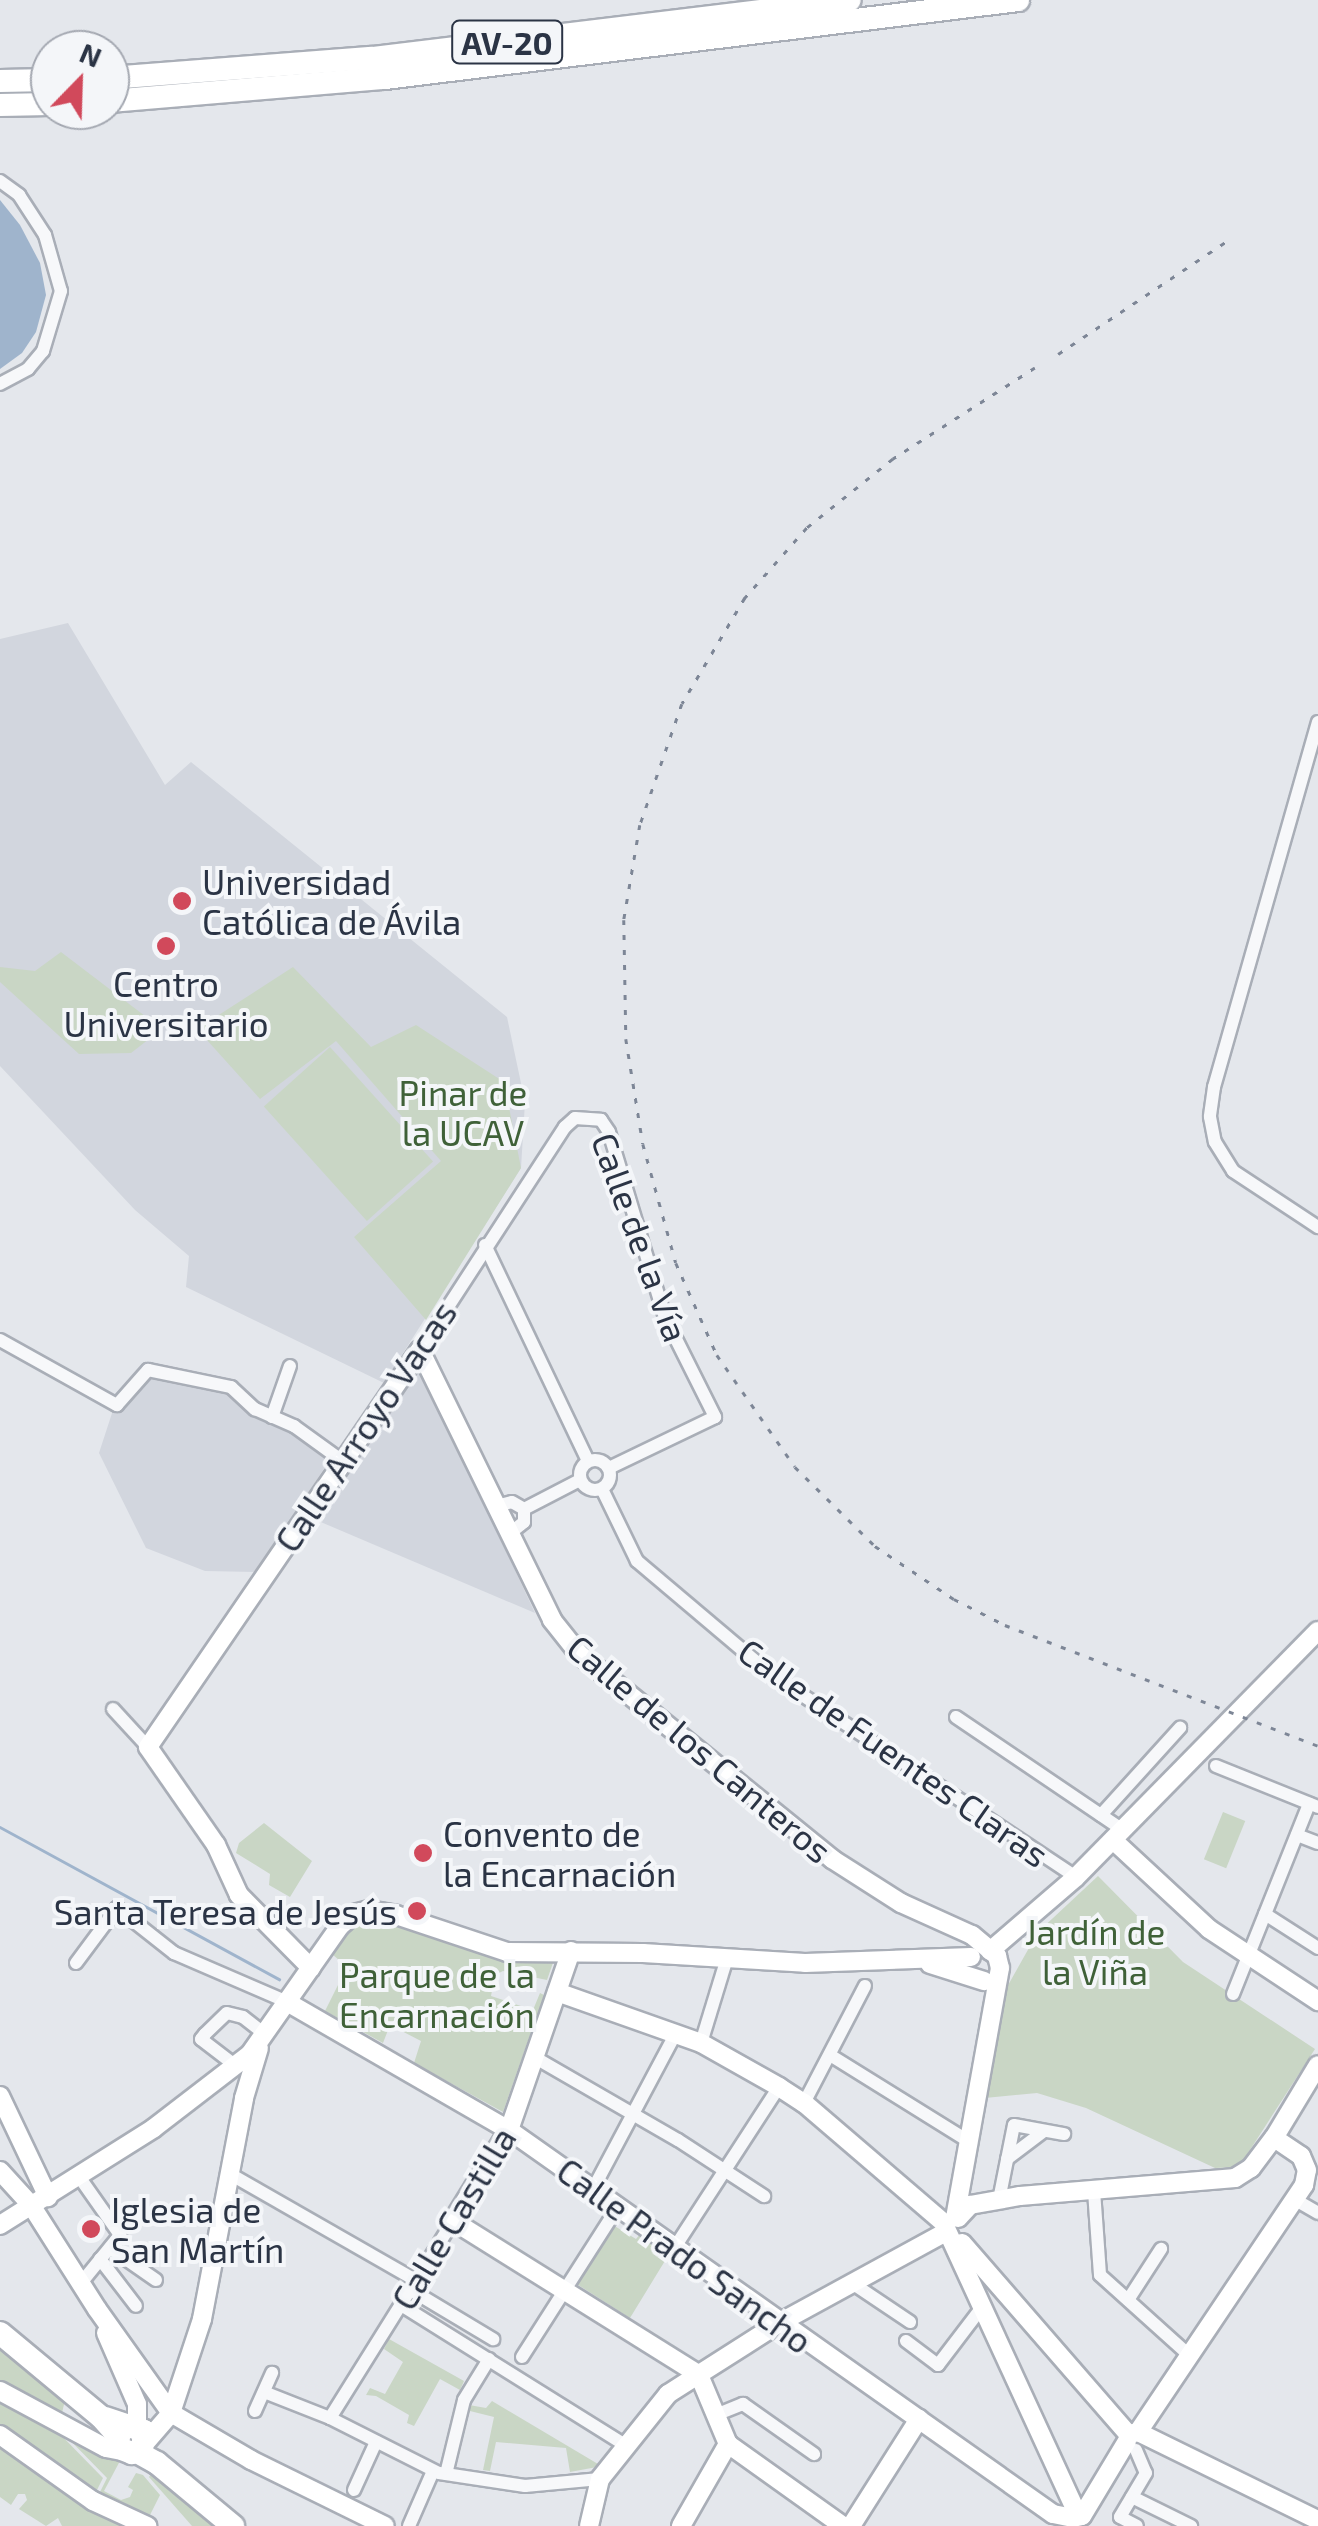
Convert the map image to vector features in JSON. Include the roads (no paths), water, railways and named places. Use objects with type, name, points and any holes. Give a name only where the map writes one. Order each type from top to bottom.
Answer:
[{"type":"highway","name":"AV-20","points":[[130,76],[372,58],[848,0]]},
{"type":"highway","name":"AV-20","points":[[130,99],[384,78],[1018,0]]},
{"type":"highway","points":[[0,81],[30,80]]},
{"type":"highway","points":[[0,105],[30,104]]},
{"type":"highway","points":[[0,2332],[232,2526]]},
{"type":"street","points":[[0,181],[18,195],[45,235],[61,291],[43,351],[28,369],[0,384]]},
{"type":"street","points":[[1318,722],[1214,1087],[1210,1117],[1215,1142],[1233,1171],[1318,1227]]},
{"type":"street","name":"Calle Arroyo Vacas","points":[[148,1747],[420,1350],[564,1127],[575,1118],[589,1116]]},
{"type":"street","name":"Calle de la Vía","points":[[589,1116],[601,1120],[608,1132],[665,1317],[715,1417],[609,1468]]},
{"type":"street","points":[[485,1245],[588,1461]]},
{"type":"street","points":[[0,1340],[117,1406],[148,1370],[232,1386],[254,1409],[272,1416],[344,1462]]},
{"type":"street","name":"Calle de los Canteros","points":[[420,1350],[552,1620],[579,1654],[832,1859],[901,1903],[972,1935],[984,1963]]},
{"type":"street","points":[[272,1416],[290,1366]]},
{"type":"street","points":[[598,1460],[609,1468],[609,1482],[602,1489],[587,1488],[580,1480],[580,1471],[588,1461],[598,1460]]},
{"type":"street","points":[[524,1508],[580,1480]]},
{"type":"street","name":"Calle de Fuentes Claras","points":[[602,1489],[637,1561],[772,1675],[1076,1877]]},
{"type":"street","points":[[496,1506],[512,1502],[524,1508]]},
{"type":"street","points":[[510,1534],[524,1522],[524,1508]]},
{"type":"street","points":[[0,2225],[80,2178],[236,2066],[264,2036],[340,1926],[354,1914],[368,1910],[396,1915],[507,1952],[571,1950],[805,1963],[984,1963],[1076,1877],[1318,1632]]},
{"type":"street","points":[[113,1709],[148,1747]]},
{"type":"street","points":[[956,1717],[1101,1815],[1208,1929],[1318,2002]]},
{"type":"street","points":[[1101,1815],[1180,1728]]},
{"type":"street","name":"Calle Prado Sancho","points":[[148,1747],[216,1845],[238,1895],[300,1984],[1053,2514],[1079,2515]]},
{"type":"street","points":[[1216,1766],[1314,1806],[1296,1834],[1233,1994]]},
{"type":"street","points":[[1296,1834],[1318,1843]]},
{"type":"street","points":[[76,1963],[116,1908],[174,1952],[300,1984]]},
{"type":"street","points":[[1265,1914],[1318,1948]]},
{"type":"street","name":"Calle Castilla","points":[[330,2418],[509,2130],[571,1950]]},
{"type":"street","points":[[701,2043],[727,1958]]},
{"type":"street","points":[[952,2226],[994,2007],[984,1963]]},
{"type":"street","points":[[804,2103],[865,1986]]},
{"type":"street","points":[[556,1992],[701,2043],[780,2088],[804,2103],[952,2226],[1079,2515]]},
{"type":"street","points":[[236,2066],[201,2040],[205,2034],[227,2013],[243,2017],[264,2036]]},
{"type":"street","points":[[593,2189],[676,2033]]},
{"type":"street","points":[[0,2390],[92,2440],[135,2441],[171,2412],[202,2318],[230,2174],[264,2036]]},
{"type":"street","points":[[830,2055],[970,2142]]},
{"type":"street","points":[[534,2057],[631,2112],[764,2196]]},
{"type":"street","points":[[594,2524],[600,2479],[658,2402],[780,2322],[952,2226],[970,2205],[1235,2178],[1251,2168],[1274,2138],[1318,2065]]},
{"type":"street","points":[[675,2247],[780,2088]]},
{"type":"street","points":[[0,2096],[40,2201],[81,2283],[171,2412],[251,2460],[384,2526]]},
{"type":"street","points":[[999,2200],[1014,2125],[1064,2134]]},
{"type":"street","points":[[1007,2159],[1044,2130]]},
{"type":"street","points":[[1079,2515],[1112,2467],[1139,2441],[1190,2355],[1294,2199],[1307,2170],[1301,2156],[1274,2138]]},
{"type":"street","points":[[0,2170],[40,2201]]},
{"type":"street","points":[[230,2174],[414,2285],[493,2339]]},
{"type":"street","points":[[80,2178],[120,2236],[81,2283]]},
{"type":"street","points":[[1094,2191],[1100,2276],[1190,2355]]},
{"type":"street","points":[[1294,2199],[1318,2213]]},
{"type":"street","points":[[522,2357],[618,2207]]},
{"type":"street","points":[[453,2222],[699,2375],[728,2444],[843,2526]]},
{"type":"street","points":[[110,2248],[156,2280]]},
{"type":"street","points":[[1128,2300],[1161,2249]]},
{"type":"street","points":[[100,2260],[136,2306]]},
{"type":"street","points":[[852,2283],[910,2322]]},
{"type":"street","points":[[906,2342],[938,2365],[984,2293]]},
{"type":"street","points":[[984,2293],[1139,2441],[1318,2520]]},
{"type":"street","points":[[401,2305],[626,2445]]},
{"type":"street","points":[[97,2309],[137,2404],[135,2441]]},
{"type":"street","points":[[410,2526],[440,2473],[464,2400],[489,2359]]},
{"type":"street","points":[[255,2411],[272,2373]]},
{"type":"street","points":[[264,2392],[330,2418],[440,2473],[525,2486],[600,2479]]},
{"type":"street","points":[[62,2424],[69,2418],[75,2395]]},
{"type":"street","points":[[718,2414],[742,2404],[814,2454]]},
{"type":"street","points":[[851,2526],[918,2419]]},
{"type":"street","points":[[0,2435],[92,2501],[147,2526]]},
{"type":"street","points":[[1137,2526],[1120,2517],[1146,2473],[1139,2441]]},
{"type":"street","points":[[354,2490],[376,2442]]},
{"type":"street","points":[[681,2526],[728,2444]]},
{"type":"street","points":[[1132,2497],[1191,2526]]},
{"type":"water","points":[[0,200],[20,225],[40,263],[46,295],[36,332],[22,353],[0,369]]},
{"type":"waterway","points":[[0,1827],[279,1979]]},
{"type":"railway","points":[[1058,354],[1225,242]]},
{"type":"railway","points":[[1035,368],[893,459],[807,528],[745,598],[682,704],[640,825],[624,920],[626,1039],[643,1144],[676,1263],[717,1355],[795,1467],[875,1546],[954,1599],[1005,1625],[1318,1746]]},
{"type":"place","name":"Universidad Católica de Ávila","points":[[182,901]]},
{"type":"place","name":"Centro Universitario","points":[[166,946]]},
{"type":"place","name":"Convento de la Encarnación","points":[[423,1853]]},
{"type":"place","name":"Santa Teresa de Jesús","points":[[417,1911]]},
{"type":"place","name":"Iglesia de San Martín","points":[[91,2229]]},
{"type":"park label","name":"Pinar de la UCAV","points":[[463,1112]]},
{"type":"park label","name":"Jardín de la Viña","points":[[1095,1951]]},
{"type":"park label","name":"Parque de la Encarnación","points":[[437,1994]]}]
